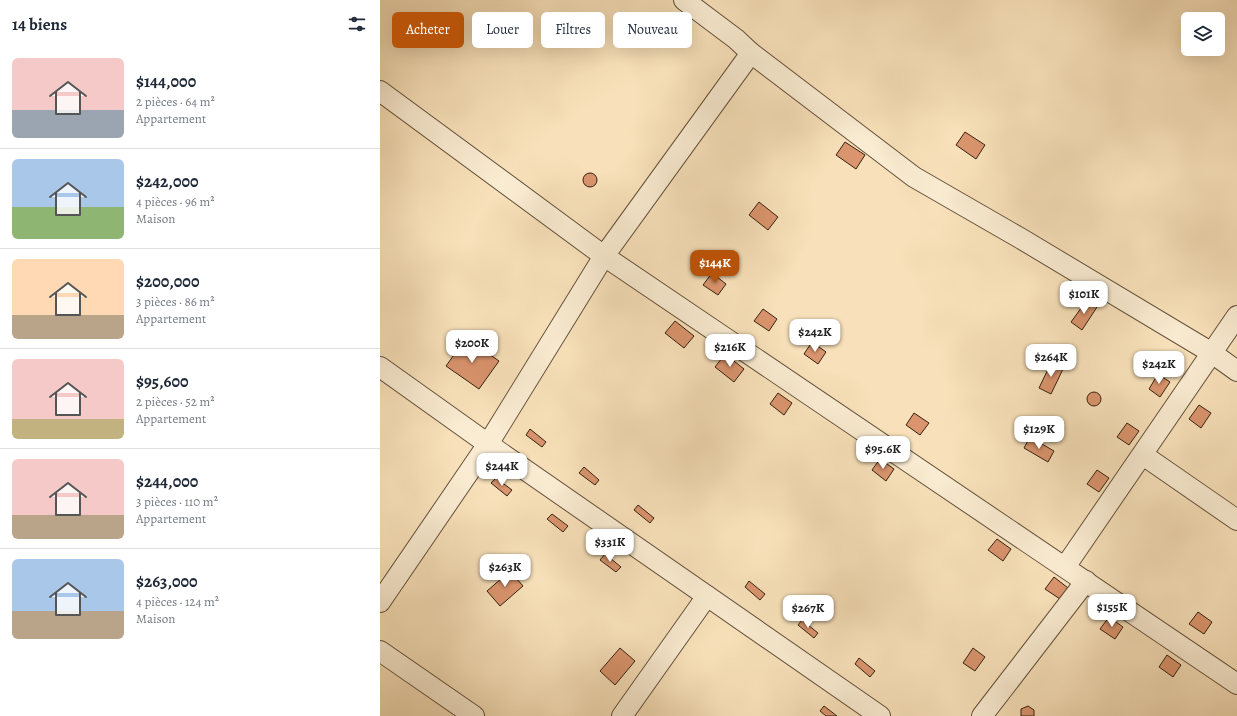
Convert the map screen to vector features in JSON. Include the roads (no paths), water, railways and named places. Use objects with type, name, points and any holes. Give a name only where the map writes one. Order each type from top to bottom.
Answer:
[{"type":"street","points":[[684,0],[914,177],[1020,238],[1212,353],[1237,371]]},
{"type":"street","points":[[380,602],[488,444],[604,256],[751,53]]},
{"type":"street","points":[[380,91],[604,256],[1237,684]]},
{"type":"street","points":[[1065,567],[1237,316]]},
{"type":"street","points":[[380,367],[488,444],[880,716]]},
{"type":"street","points":[[1143,455],[1237,520]]},
{"type":"street","points":[[982,716],[1086,581]]},
{"type":"street","points":[[622,716],[707,596]]},
{"type":"street","points":[[380,651],[474,716]]}]
